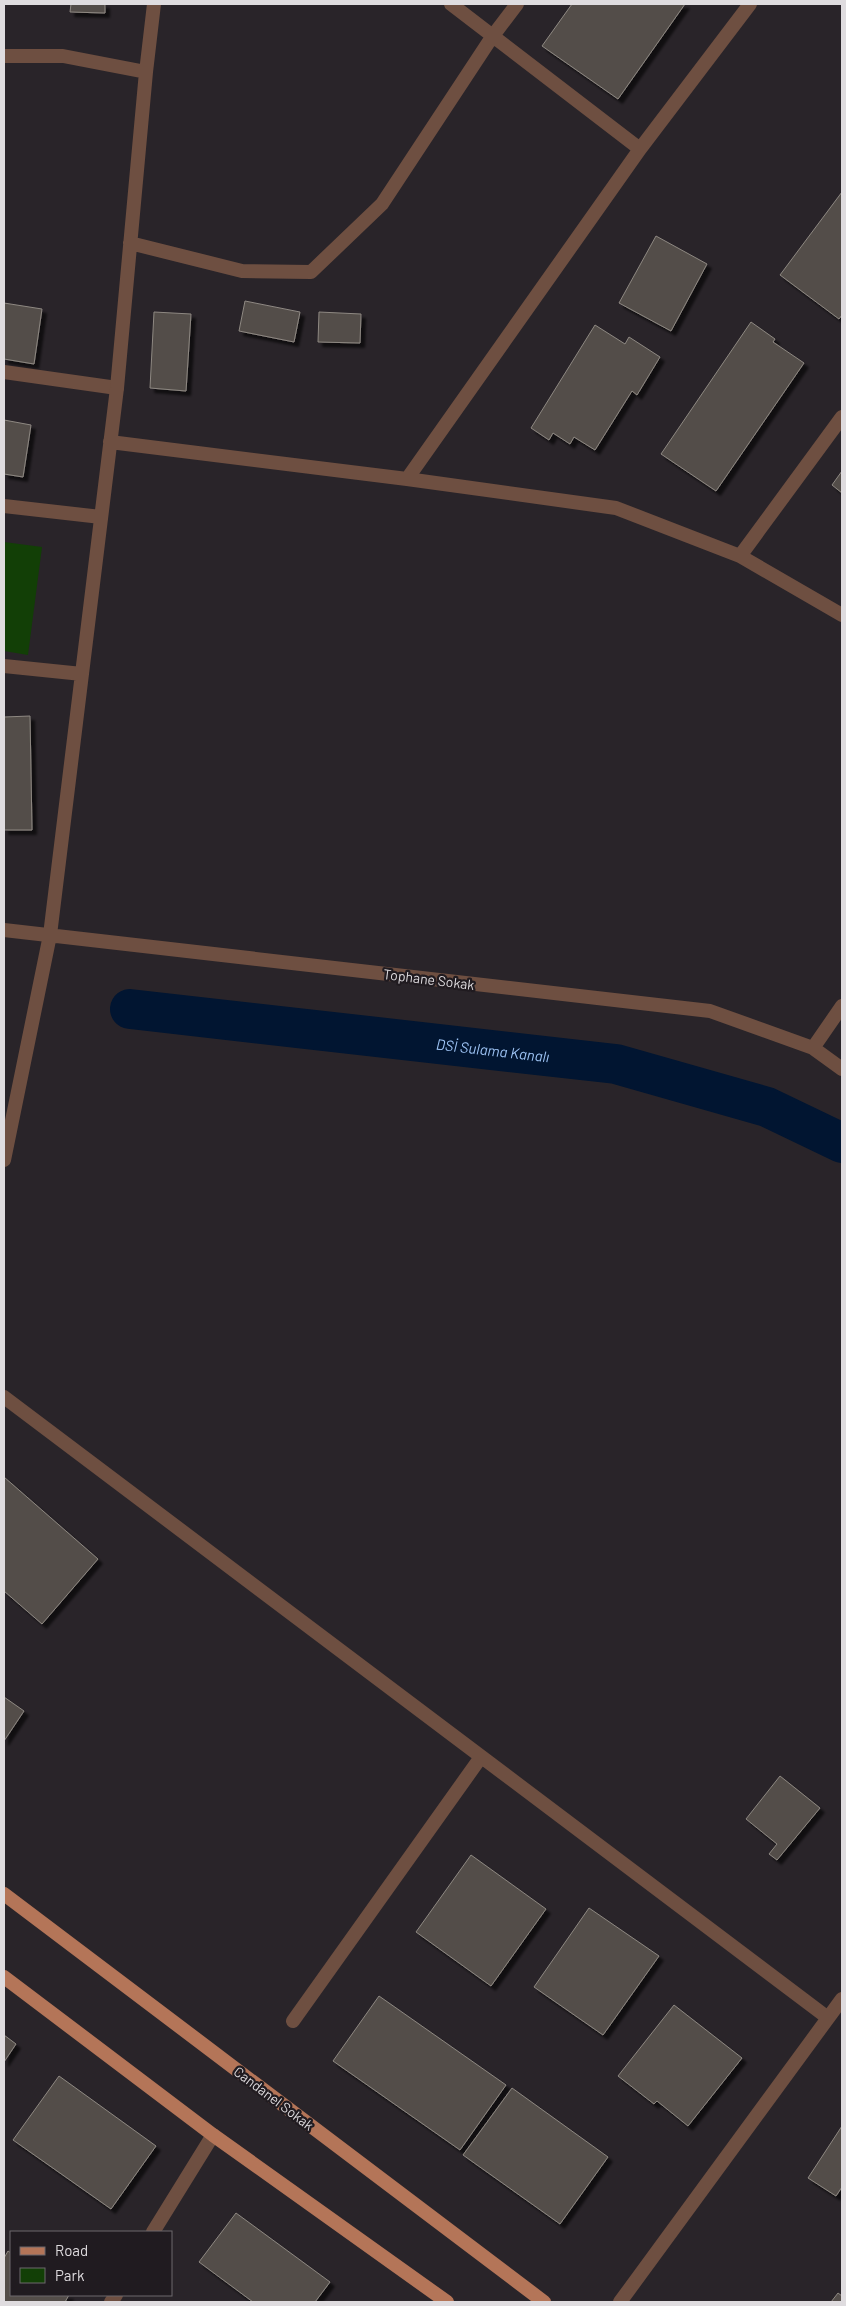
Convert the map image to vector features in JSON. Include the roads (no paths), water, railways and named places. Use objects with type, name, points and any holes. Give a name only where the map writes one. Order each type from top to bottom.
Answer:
[{"type":"main road","name":"Candanel Sokak","points":[[4,1894],[544,2302]]},
{"type":"main road","points":[[4,1977],[212,2135],[447,2302]]},
{"type":"street","points":[[4,1160],[50,936],[117,388],[154,4]]},
{"type":"street","points":[[451,4],[640,149]]},
{"type":"street","points":[[130,243],[242,271],[311,272],[382,204],[492,37],[517,4]]},
{"type":"street","points":[[407,479],[640,149],[750,4]]},
{"type":"street","points":[[4,56],[63,56],[146,72]]},
{"type":"street","points":[[4,372],[117,388]]},
{"type":"street","points":[[740,556],[842,417]]},
{"type":"street","points":[[110,442],[407,479],[616,508],[740,556],[842,614]]},
{"type":"street","points":[[4,506],[101,517]]},
{"type":"street","points":[[4,666],[82,674]]},
{"type":"street","name":"Tophane Sokak","points":[[4,930],[710,1011],[813,1048],[842,1069]]},
{"type":"street","points":[[813,1048],[842,1006]]},
{"type":"street","points":[[4,1398],[828,2018]]},
{"type":"street","points":[[293,2021],[481,1757]]},
{"type":"street","points":[[620,2302],[842,1999]]},
{"type":"street","points":[[155,2231],[212,2135]]},
{"type":"waterway","name":"DSİ Sulama Kanalı","points":[[130,1009],[616,1064],[767,1107],[842,1143]]}]
